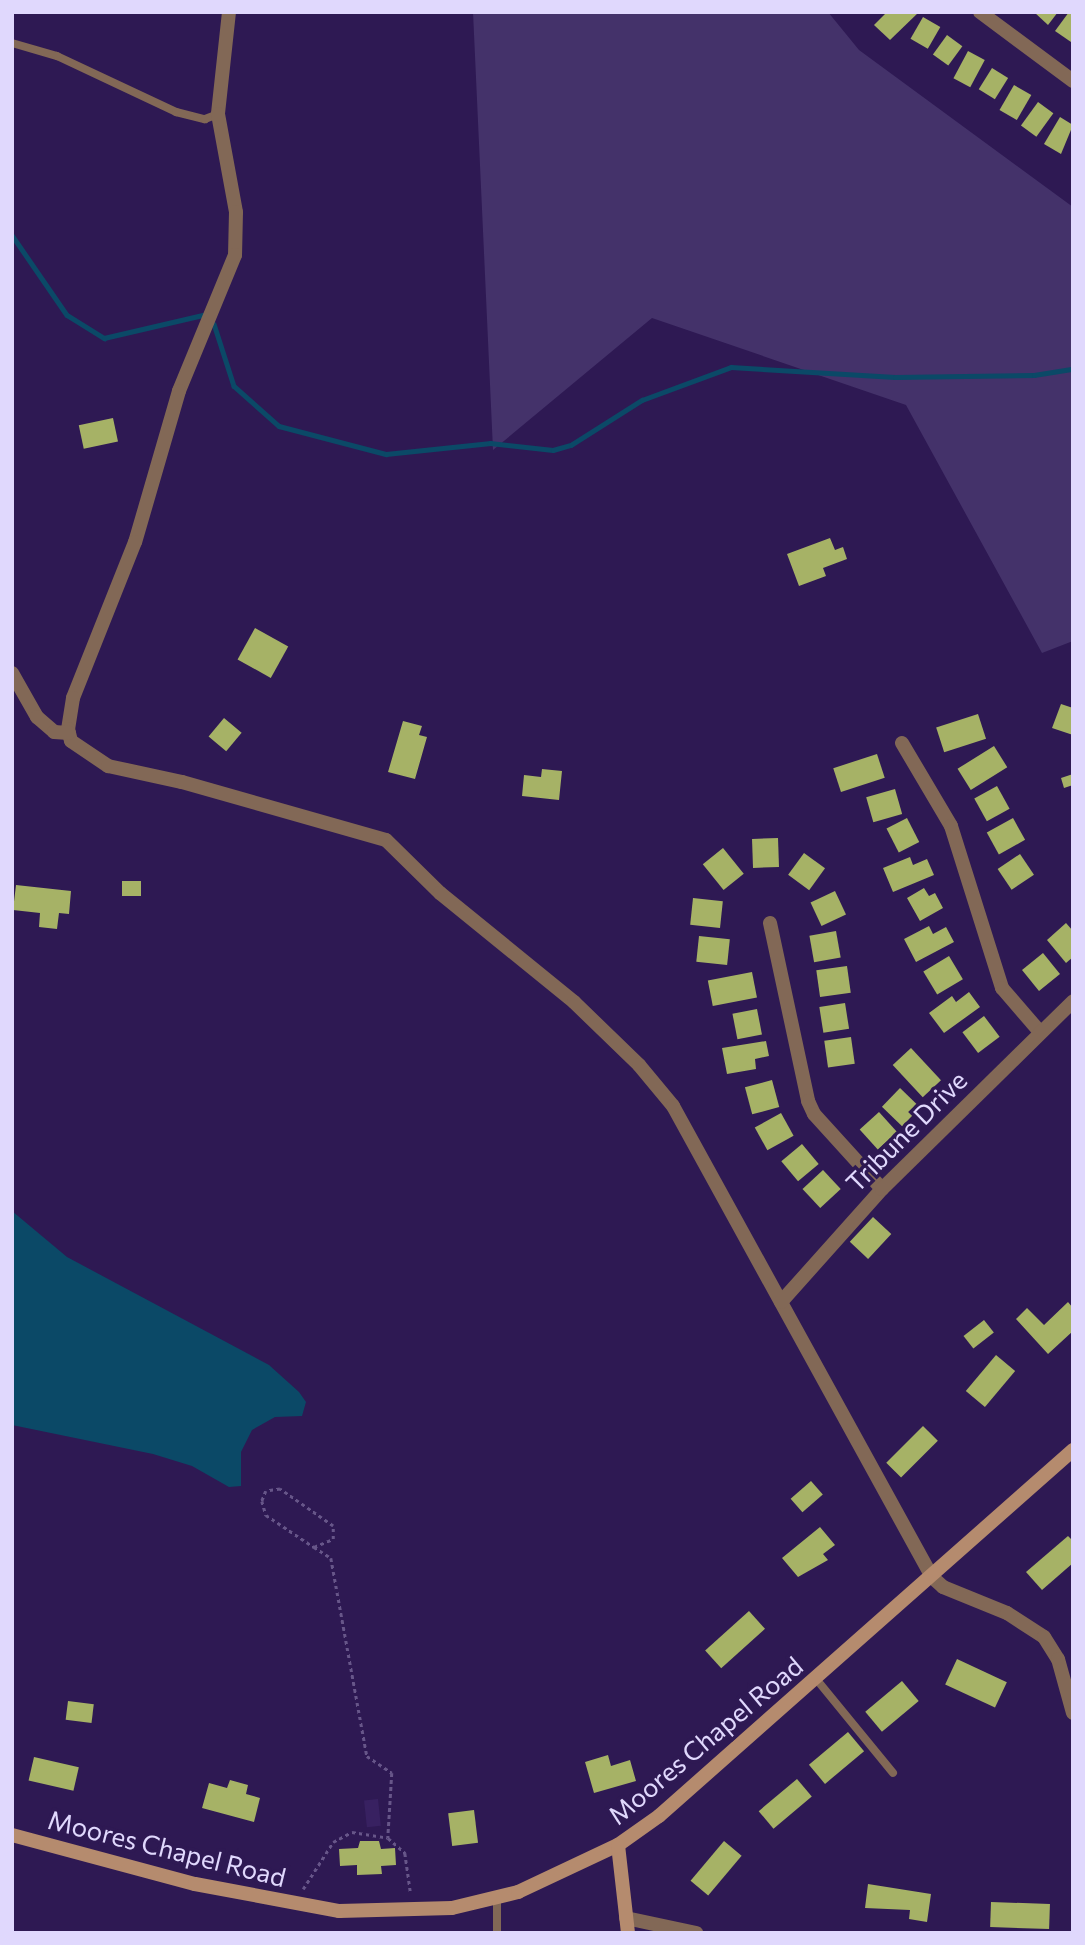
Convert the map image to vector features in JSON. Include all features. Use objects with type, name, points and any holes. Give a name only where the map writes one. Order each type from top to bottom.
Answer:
[{"type":"main road","name":"Moores Chapel Road","points":[[12,1835],[293,1905],[339,1911],[414,1912],[497,1899],[567,1872],[618,1845],[659,1816],[817,1680],[1073,1450]]},
{"type":"main road","points":[[618,1845],[627,1926]]},
{"type":"street","points":[[229,12],[218,114],[236,212],[235,255],[179,391],[135,542],[73,698],[69,733],[84,754],[108,766],[182,782],[386,840],[440,893],[574,1002],[639,1065],[673,1106],[769,1287],[781,1301],[932,1577],[943,1587],[1007,1613],[1044,1637],[1058,1659],[1073,1713]]},
{"type":"street","points":[[980,12],[1073,81]]},
{"type":"street","points":[[12,673],[37,717],[54,732],[69,733]]},
{"type":"street","points":[[902,743],[951,827],[1002,988],[1040,1032]]},
{"type":"street","points":[[770,923],[808,1101],[814,1114],[882,1189]]},
{"type":"street","name":"Tribune Drive","points":[[781,1301],[882,1189],[1073,1001]]},
{"type":"street","points":[[627,1926],[696,1933]]},
{"type":"lane","points":[[12,43],[57,56],[176,112],[205,119],[218,114]]},
{"type":"lane","points":[[817,1680],[893,1773]]},
{"type":"lane","points":[[497,1899],[497,1933]]},
{"type":"path","points":[[314,1547],[333,1539],[333,1526],[280,1489],[266,1491],[262,1501],[266,1515],[314,1547],[331,1558],[367,1756],[392,1773],[388,1838]]},
{"type":"path","points":[[293,1905],[333,1842],[352,1832],[388,1838],[405,1853],[414,1912]]},
{"type":"shaded area","points":[[473,12],[828,12],[859,50],[1073,207],[1073,641],[1042,653],[906,405],[652,318],[493,450]]},
{"type":"shaded area","points":[[378,1799],[381,1826],[367,1827],[364,1800]]},
{"type":"water","points":[[12,1211],[67,1257],[269,1365],[299,1392],[306,1402],[302,1416],[275,1417],[252,1430],[241,1452],[241,1486],[229,1487],[192,1466],[153,1454],[12,1425]]},
{"type":"building","points":[[887,12],[919,12],[890,40],[874,25]]},
{"type":"building","points":[[1034,12],[1058,12],[1048,25]]},
{"type":"building","points":[[1069,12],[1073,12],[1071,42],[1055,31]]},
{"type":"building","points":[[923,17],[940,27],[928,49],[910,39]]},
{"type":"building","points":[[947,35],[962,46],[948,66],[933,54]]},
{"type":"building","points":[[968,51],[985,60],[970,87],[953,78]]},
{"type":"building","points":[[992,68],[1008,78],[995,99],[979,89]]},
{"type":"building","points":[[1014,85],[1031,95],[1017,120],[1000,110]]},
{"type":"building","points":[[1038,102],[1053,113],[1036,137],[1021,125]]},
{"type":"building","points":[[1060,117],[1073,125],[1061,154],[1044,144]]},
{"type":"building","points":[[113,418],[118,441],[84,449],[79,425]]},
{"type":"building","points":[[830,538],[835,550],[843,547],[847,559],[823,568],[826,576],[799,586],[787,554]]},
{"type":"building","points":[[255,628],[288,646],[271,678],[238,659]]},
{"type":"building","points":[[1061,704],[1073,708],[1073,735],[1052,728]]},
{"type":"building","points":[[978,714],[986,739],[944,752],[936,728]]},
{"type":"building","points":[[224,718],[242,733],[226,751],[209,736]]},
{"type":"building","points":[[403,721],[422,726],[419,735],[427,737],[415,779],[388,772]]},
{"type":"building","points":[[994,746],[1007,767],[971,790],[958,769]]},
{"type":"building","points":[[877,754],[885,778],[841,792],[833,768]]},
{"type":"building","points":[[542,769],[562,771],[559,800],[522,796],[524,775],[541,777]]},
{"type":"building","points":[[1073,774],[1073,785],[1064,788],[1061,778]]},
{"type":"building","points":[[997,786],[1010,809],[987,821],[974,799]]},
{"type":"building","points":[[895,789],[902,814],[873,822],[866,797]]},
{"type":"building","points":[[907,818],[919,842],[899,852],[887,828]]},
{"type":"building","points":[[1013,818],[1025,840],[999,854],[987,833]]},
{"type":"building","points":[[778,838],[779,867],[753,868],[752,839]]},
{"type":"building","points":[[723,848],[744,874],[724,890],[703,864]]},
{"type":"building","points":[[804,853],[825,868],[809,890],[788,875]]},
{"type":"building","points":[[1020,854],[1034,875],[1012,890],[998,869]]},
{"type":"building","points":[[910,857],[913,865],[927,859],[934,875],[893,892],[883,868]]},
{"type":"building","points":[[122,881],[141,881],[141,896],[122,896]]},
{"type":"building","points":[[16,885],[71,891],[69,914],[59,913],[57,929],[39,927],[40,913],[13,910]]},
{"type":"building","points":[[924,888],[929,896],[935,893],[943,908],[920,921],[907,898]]},
{"type":"building","points":[[835,891],[846,915],[822,926],[811,902]]},
{"type":"building","points":[[693,898],[723,901],[720,928],[690,925]]},
{"type":"building","points":[[1066,923],[1073,931],[1073,957],[1066,963],[1047,940]]},
{"type":"building","points":[[929,926],[933,934],[946,927],[954,942],[916,962],[904,939]]},
{"type":"building","points":[[836,931],[841,958],[814,962],[809,936]]},
{"type":"building","points":[[699,936],[730,939],[727,965],[696,962]]},
{"type":"building","points":[[1043,953],[1060,974],[1039,991],[1022,970]]},
{"type":"building","points":[[949,956],[963,979],[937,995],[923,971]]},
{"type":"building","points":[[847,966],[851,993],[820,997],[816,970]]},
{"type":"building","points":[[752,972],[757,998],[713,1006],[708,981]]},
{"type":"building","points":[[969,992],[980,1007],[944,1033],[929,1013],[952,996],[956,1002]]},
{"type":"building","points":[[845,1003],[849,1029],[823,1033],[819,1007]]},
{"type":"building","points":[[757,1009],[762,1035],[737,1039],[732,1014]]},
{"type":"building","points":[[984,1016],[1000,1037],[978,1053],[962,1032]]},
{"type":"building","points":[[851,1037],[855,1064],[828,1067],[824,1041]]},
{"type":"building","points":[[766,1041],[769,1056],[755,1059],[756,1069],[727,1074],[722,1048]]},
{"type":"building","points":[[911,1048],[941,1080],[923,1097],[893,1065]]},
{"type":"building","points":[[772,1080],[779,1107],[752,1114],[745,1087]]},
{"type":"building","points":[[900,1088],[920,1107],[902,1126],[882,1107]]},
{"type":"building","points":[[879,1112],[897,1132],[878,1149],[860,1129]]},
{"type":"building","points":[[781,1113],[794,1136],[767,1150],[755,1128]]},
{"type":"building","points":[[802,1144],[819,1164],[798,1181],[781,1161]]},
{"type":"building","points":[[823,1170],[841,1189],[820,1208],[803,1189]]},
{"type":"building","points":[[873,1217],[891,1234],[868,1259],[850,1242]]},
{"type":"building","points":[[1068,1302],[1073,1308],[1073,1331],[1048,1354],[1016,1319],[1027,1308],[1044,1325]]},
{"type":"building","points":[[984,1320],[994,1333],[973,1349],[964,1336]]},
{"type":"building","points":[[996,1355],[1015,1371],[985,1407],[966,1391]]},
{"type":"building","points":[[923,1426],[938,1441],[901,1478],[886,1463]]},
{"type":"building","points":[[811,1481],[823,1495],[802,1512],[791,1499]]},
{"type":"building","points":[[820,1527],[835,1545],[823,1554],[828,1560],[798,1577],[782,1558]]},
{"type":"building","points":[[1068,1536],[1073,1541],[1073,1563],[1042,1590],[1026,1572]]},
{"type":"building","points":[[749,1611],[765,1629],[721,1668],[705,1650]]},
{"type":"building","points":[[957,1659],[1007,1682],[995,1708],[945,1684]]},
{"type":"building","points":[[902,1681],[919,1701],[882,1732],[865,1712]]},
{"type":"building","points":[[68,1701],[94,1704],[91,1723],[66,1720]]},
{"type":"building","points":[[848,1732],[864,1751],[825,1784],[809,1765]]},
{"type":"building","points":[[608,1755],[611,1766],[630,1760],[636,1781],[594,1793],[585,1762]]},
{"type":"building","points":[[34,1757],[79,1767],[73,1791],[29,1780]]},
{"type":"building","points":[[797,1779],[812,1797],[773,1829],[759,1811]]},
{"type":"building","points":[[230,1780],[248,1785],[246,1794],[260,1798],[254,1822],[202,1808],[209,1783],[227,1788]]},
{"type":"building","points":[[474,1810],[478,1843],[452,1846],[448,1813]]},
{"type":"building","points":[[360,1841],[379,1841],[381,1849],[395,1848],[396,1865],[381,1866],[382,1874],[357,1875],[357,1865],[340,1866],[339,1849],[358,1848]]},
{"type":"building","points":[[724,1841],[742,1856],[708,1896],[691,1881]]},
{"type":"building","points":[[868,1884],[931,1894],[927,1922],[909,1919],[910,1910],[865,1908]]},
{"type":"building","points":[[991,1902],[1050,1904],[1049,1929],[990,1927]]},
{"type":"waterway","points":[[12,235],[67,315],[104,338],[203,315]]},
{"type":"waterway","points":[[214,324],[234,386],[279,426],[386,454],[490,443],[553,450],[571,445],[642,400],[731,367],[895,377],[1034,375],[1073,369]]}]
